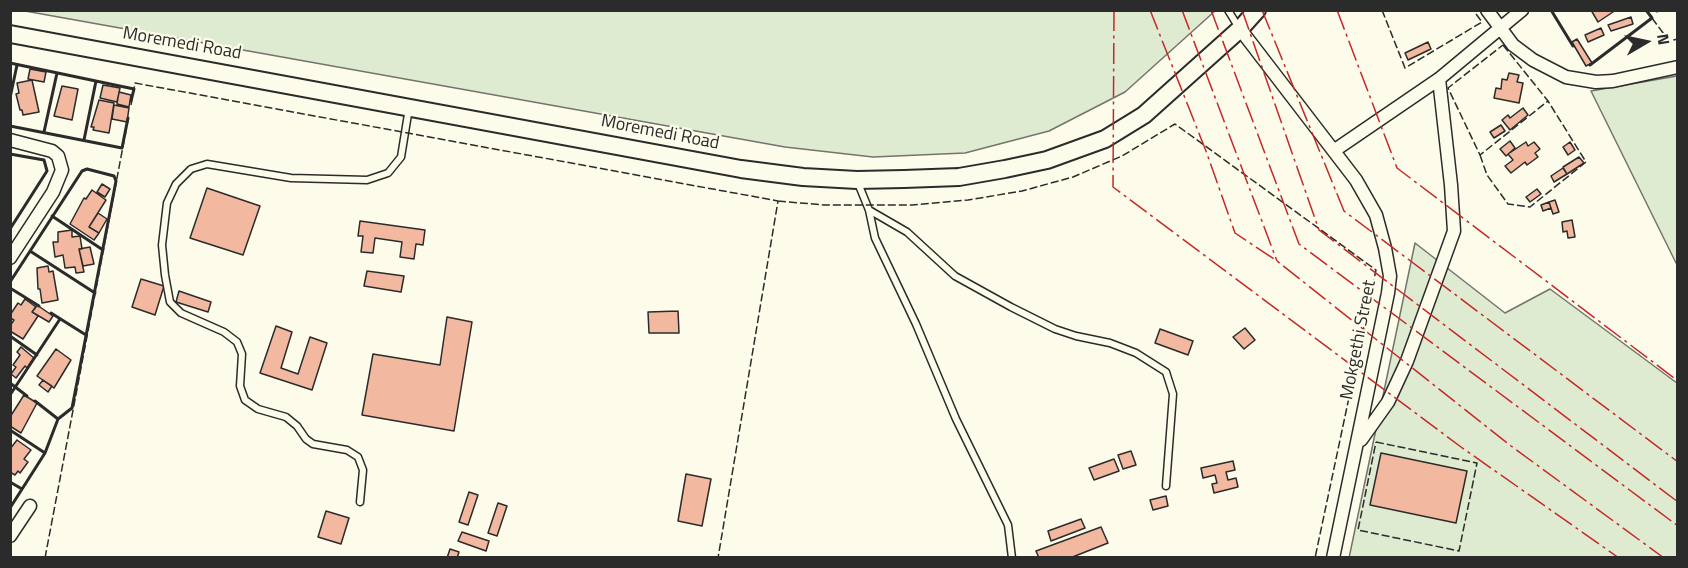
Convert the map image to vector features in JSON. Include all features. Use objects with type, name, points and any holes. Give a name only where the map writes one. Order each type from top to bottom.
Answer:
[{"type":"street","name":"Moremedi Road","points":[[10,34],[741,169],[803,177],[857,180],[959,177],[1047,160],[1105,139],[1144,116],[1240,29],[1257,10]]},
{"type":"street","points":[[1487,10],[1513,45],[1551,70],[1579,80],[1613,81],[1677,67]]},
{"type":"street","points":[[1335,150],[1439,79],[1522,10]]},
{"type":"street","name":"Mokgethi Street","points":[[1240,29],[1356,180],[1376,215],[1390,276],[1333,558]]},
{"type":"street","points":[[1357,444],[1395,390],[1454,231],[1439,79]]},
{"type":"street","points":[[10,140],[45,148],[58,156],[62,170],[53,192],[10,258]]},
{"type":"street","points":[[10,536],[30,506]]},
{"type":"lane","points":[[1228,10],[1240,29]]},
{"type":"lane","points":[[360,502],[363,470],[358,457],[347,450],[313,444],[286,417],[258,409],[245,400],[240,386],[242,354],[237,342],[224,332],[181,313],[170,302],[162,246],[167,203],[176,184],[191,169],[207,164],[291,178],[367,180],[388,173],[401,157],[409,106]]},
{"type":"lane","points":[[857,180],[869,210],[875,238],[916,324],[956,419],[1008,525],[1012,558]]},
{"type":"lane","points":[[869,210],[907,232],[955,276],[1011,307],[1055,329],[1110,343],[1136,353],[1166,372],[1173,394],[1166,486]]},
{"type":"green space","points":[[25,11],[1215,11],[1125,92],[1049,131],[965,153],[873,157],[785,147]]},
{"type":"green space","points":[[1677,76],[1677,265],[1591,91]]},
{"type":"green space","points":[[1415,243],[1505,313],[1550,289],[1677,383],[1677,557],[1349,558]]},
{"type":"building","points":[[1591,10],[1616,10],[1598,22]]},
{"type":"building","points":[[1631,17],[1633,24],[1611,31],[1608,25]]},
{"type":"building","points":[[1601,28],[1604,35],[1588,42],[1585,35]]},
{"type":"building","points":[[1577,39],[1592,63],[1586,66],[1572,42]]},
{"type":"building","points":[[1428,42],[1431,49],[1408,60],[1405,53]]},
{"type":"building","points":[[30,69],[46,72],[44,82],[28,79]]},
{"type":"building","points":[[1509,73],[1519,75],[1517,82],[1523,83],[1519,103],[1494,98],[1496,88],[1501,89],[1502,79],[1507,80]]},
{"type":"building","points":[[32,80],[39,112],[23,115],[16,94],[19,93],[17,83]]},
{"type":"building","points":[[103,85],[120,88],[117,102],[100,98]]},
{"type":"building","points":[[62,86],[78,89],[72,120],[54,116]]},
{"type":"building","points":[[119,92],[131,95],[129,107],[117,104]]},
{"type":"building","points":[[99,100],[114,103],[109,133],[93,130],[94,127],[91,127]]},
{"type":"building","points":[[114,105],[129,108],[127,122],[112,119]]},
{"type":"building","points":[[1523,108],[1528,115],[1510,130],[1502,120],[1508,115],[1510,118]]},
{"type":"building","points":[[1501,125],[1505,131],[1494,138],[1490,132]]},
{"type":"building","points":[[1510,141],[1515,148],[1506,156],[1500,149]]},
{"type":"building","points":[[1526,142],[1528,146],[1534,142],[1540,149],[1535,153],[1538,157],[1527,165],[1525,162],[1511,173],[1505,166],[1513,160],[1508,154]]},
{"type":"building","points":[[1570,142],[1575,150],[1568,155],[1563,147]]},
{"type":"building","points":[[1579,157],[1584,163],[1567,174],[1563,167]]},
{"type":"building","points":[[1563,168],[1567,174],[1554,182],[1551,176]]},
{"type":"building","points":[[102,184],[110,189],[105,197],[97,192]]},
{"type":"building","points":[[207,188],[260,206],[243,255],[190,238]]},
{"type":"building","points":[[1537,189],[1541,194],[1530,202],[1526,197]]},
{"type":"building","points":[[92,190],[106,200],[89,227],[99,233],[94,240],[70,224],[84,198],[86,199]]},
{"type":"building","points":[[1555,200],[1559,212],[1553,214],[1549,202]]},
{"type":"building","points":[[1549,202],[1551,208],[1543,211],[1541,205]]},
{"type":"building","points":[[98,213],[107,219],[99,233],[89,227]]},
{"type":"building","points":[[1572,220],[1575,237],[1568,238],[1567,231],[1563,232],[1562,222]]},
{"type":"building","points":[[360,221],[425,230],[423,245],[416,244],[414,259],[400,257],[402,242],[375,238],[373,253],[361,252],[363,236],[358,236]]},
{"type":"building","points":[[72,230],[72,237],[80,236],[82,249],[79,249],[84,272],[76,273],[75,267],[65,268],[63,255],[55,257],[53,242],[58,242],[58,232]]},
{"type":"building","points":[[90,247],[94,264],[83,266],[79,249]]},
{"type":"building","points":[[48,266],[49,272],[53,271],[58,300],[42,303],[40,289],[38,289],[37,268]]},
{"type":"building","points":[[367,271],[404,276],[401,292],[364,286]]},
{"type":"building","points":[[141,279],[164,286],[155,315],[132,307]]},
{"type":"building","points":[[179,291],[211,302],[208,312],[176,302]]},
{"type":"building","points":[[25,299],[36,307],[32,312],[38,316],[23,339],[10,331],[14,320],[10,318],[10,315],[18,303],[21,305]]},
{"type":"building","points":[[37,305],[53,316],[49,322],[32,312]]},
{"type":"building","points":[[678,311],[679,333],[649,333],[648,312]]},
{"type":"building","points":[[447,317],[472,322],[454,431],[362,415],[373,354],[440,365]]},
{"type":"building","points":[[276,326],[292,332],[281,368],[298,374],[310,337],[327,343],[312,390],[260,373]]},
{"type":"building","points":[[1245,328],[1255,340],[1244,349],[1233,337]]},
{"type":"building","points":[[1160,329],[1193,341],[1188,355],[1155,343]]},
{"type":"building","points":[[21,347],[34,358],[16,378],[11,374],[16,367],[13,365],[20,355],[17,352]]},
{"type":"building","points":[[56,349],[71,360],[54,388],[37,376]]},
{"type":"building","points":[[43,380],[52,386],[48,392],[39,385]]},
{"type":"building","points":[[24,395],[37,403],[21,433],[10,426],[10,417]]},
{"type":"building","points":[[17,440],[31,450],[24,459],[28,462],[20,473],[18,471],[15,475],[10,472],[10,449]]},
{"type":"building","points":[[1131,451],[1136,465],[1123,469],[1118,455]]},
{"type":"building","points":[[1381,453],[1467,471],[1456,523],[1370,505]]},
{"type":"building","points":[[1114,459],[1119,471],[1094,480],[1089,468]]},
{"type":"building","points":[[1233,461],[1235,470],[1226,472],[1228,480],[1236,478],[1238,487],[1214,493],[1212,484],[1217,483],[1215,475],[1203,478],[1201,468]]},
{"type":"building","points":[[686,474],[711,479],[702,526],[678,521]]},
{"type":"building","points":[[469,492],[478,495],[468,525],[459,522]]},
{"type":"building","points":[[1166,496],[1168,506],[1153,510],[1150,500]]},
{"type":"building","points":[[498,503],[507,506],[497,536],[488,533]]},
{"type":"building","points":[[326,511],[349,518],[341,544],[318,537]]},
{"type":"building","points":[[1081,519],[1085,528],[1051,541],[1048,531]]},
{"type":"building","points":[[1101,527],[1108,543],[1070,558],[1039,558],[1036,551]]},
{"type":"building","points":[[462,532],[489,541],[486,551],[458,541]]},
{"type":"building","points":[[450,549],[459,552],[457,558],[447,558]]},
{"type":"fence","points":[[1382,10],[1405,68],[1482,22],[1473,10]]},
{"type":"fence","points":[[1656,10],[1657,12],[1660,10]]},
{"type":"fence","points":[[1652,18],[1669,41],[1678,39]]},
{"type":"fence","points":[[1503,45],[1548,101],[1480,155],[1448,88],[1503,45]]},
{"type":"fence","points":[[131,105],[135,83],[778,201],[718,558]]},
{"type":"fence","points":[[1480,155],[1487,175],[1508,204],[1530,207],[1586,162],[1548,101]]},
{"type":"fence","points":[[45,558],[128,120]]},
{"type":"fence","points":[[778,201],[824,205],[912,205],[968,200],[1022,191],[1073,177],[1122,156],[1175,124],[1376,270],[1315,558]]},
{"type":"fence","points":[[1376,442],[1477,463],[1459,551],[1358,530],[1376,442]]},
{"type":"wall","points":[[1551,10],[1573,46]]},
{"type":"wall","points":[[1590,65],[1652,18],[1646,10]]},
{"type":"wall","points":[[10,63],[134,89],[131,101]]},
{"type":"wall","points":[[10,98],[17,65]]},
{"type":"wall","points":[[44,132],[57,73]]},
{"type":"wall","points":[[84,140],[96,81]]},
{"type":"wall","points":[[10,126],[122,148],[128,118]]},
{"type":"wall","points":[[10,154],[44,160],[47,171],[10,229]]},
{"type":"wall","points":[[10,282],[82,171],[87,169],[114,176],[116,181],[72,408],[58,419],[45,453],[10,508]]},
{"type":"wall","points":[[52,216],[103,250]]},
{"type":"wall","points":[[30,251],[95,293]]},
{"type":"wall","points":[[10,288],[39,306]]},
{"type":"wall","points":[[51,313],[86,335]]},
{"type":"wall","points":[[10,395],[60,319]]},
{"type":"wall","points":[[10,336],[37,355]]},
{"type":"wall","points":[[10,383],[27,396]]},
{"type":"wall","points":[[35,401],[58,419]]},
{"type":"wall","points":[[10,430],[45,453]]},
{"type":"wall","points":[[10,482],[22,489]]},
{"type":"power","points":[[1114,10],[1113,187],[1461,447],[1619,558]]},
{"type":"power","points":[[1150,10],[1206,151],[1235,233],[1277,261],[1511,446],[1664,558]]},
{"type":"power","points":[[1182,10],[1277,261]]},
{"type":"power","points":[[1211,10],[1299,244],[1678,526]]},
{"type":"power","points":[[1242,10],[1319,230],[1678,502]]},
{"type":"power","points":[[1262,10],[1344,211],[1678,462]]},
{"type":"power","points":[[1337,10],[1397,168],[1678,381]]}]
